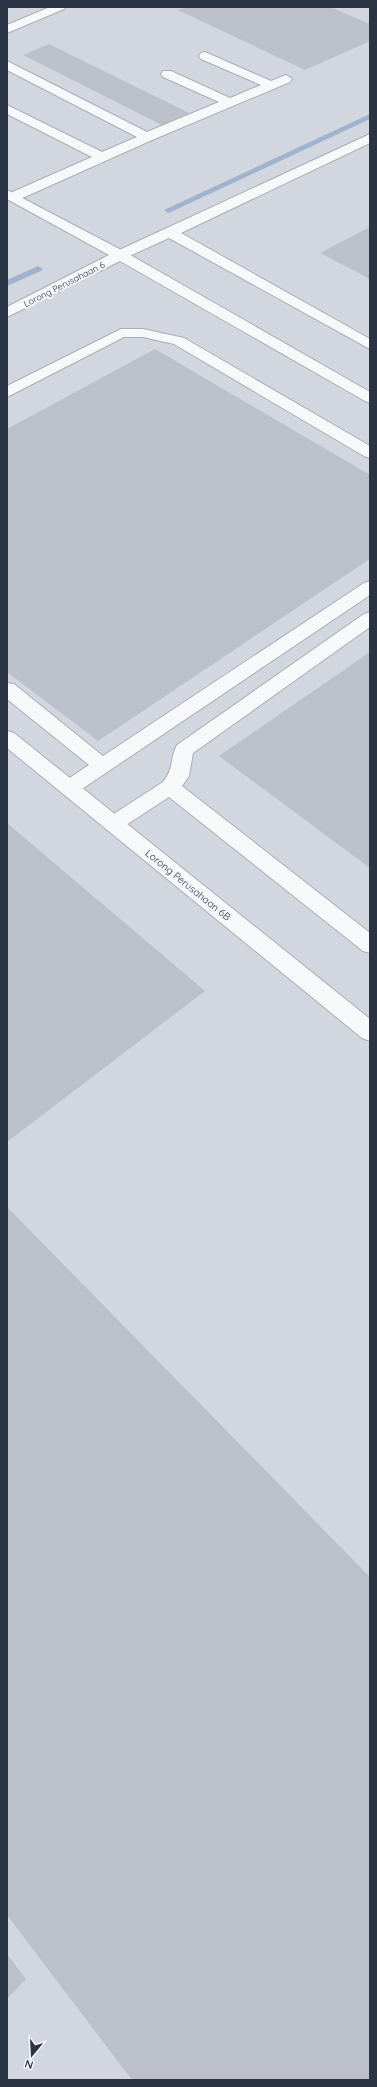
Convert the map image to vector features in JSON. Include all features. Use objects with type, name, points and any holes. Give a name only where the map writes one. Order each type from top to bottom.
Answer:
[{"type":"street","points":[[7,29],[60,7]]},
{"type":"street","points":[[205,56],[271,85]]},
{"type":"street","points":[[7,65],[146,137]]},
{"type":"street","points":[[167,74],[229,102]]},
{"type":"street","points":[[10,196],[146,137],[286,79]]},
{"type":"street","points":[[7,108],[102,157]]},
{"type":"street","name":"Lorong Perusahaan 6","points":[[7,313],[120,255],[170,234],[370,138]]},
{"type":"street","points":[[10,196],[120,255],[370,398]]},
{"type":"street","points":[[170,234],[370,345]]},
{"type":"street","points":[[7,392],[121,333],[143,333],[179,341],[370,453]]},
{"type":"street","points":[[69,788],[370,587]]},
{"type":"street","points":[[112,824],[170,787],[179,776],[184,750],[370,618]]},
{"type":"street","points":[[7,689],[102,766]]},
{"type":"street","name":"Lorong Perusahaan 6B","points":[[7,738],[370,1032]]},
{"type":"street","points":[[170,787],[370,945]]},
{"type":"shaded area","points":[[7,7],[370,7],[370,2080],[7,2080]]},
{"type":"building","points":[[187,7],[330,7],[370,24],[370,41],[305,70],[178,10]]},
{"type":"building","points":[[49,44],[189,113],[162,125],[23,55]]},
{"type":"building","points":[[370,227],[370,279],[320,253]]},
{"type":"building","points":[[155,349],[370,475],[370,559],[98,741],[7,672],[7,429]]},
{"type":"building","points":[[370,652],[370,868],[219,756]]},
{"type":"building","points":[[7,823],[205,991],[7,1142]]},
{"type":"building","points":[[7,1207],[370,1577],[370,2080],[132,2080],[7,1915]]},
{"type":"building","points":[[7,1954],[26,1979],[7,1999]]},
{"type":"waterway","points":[[168,210],[370,116]]},
{"type":"waterway","points":[[7,283],[38,269]]}]
